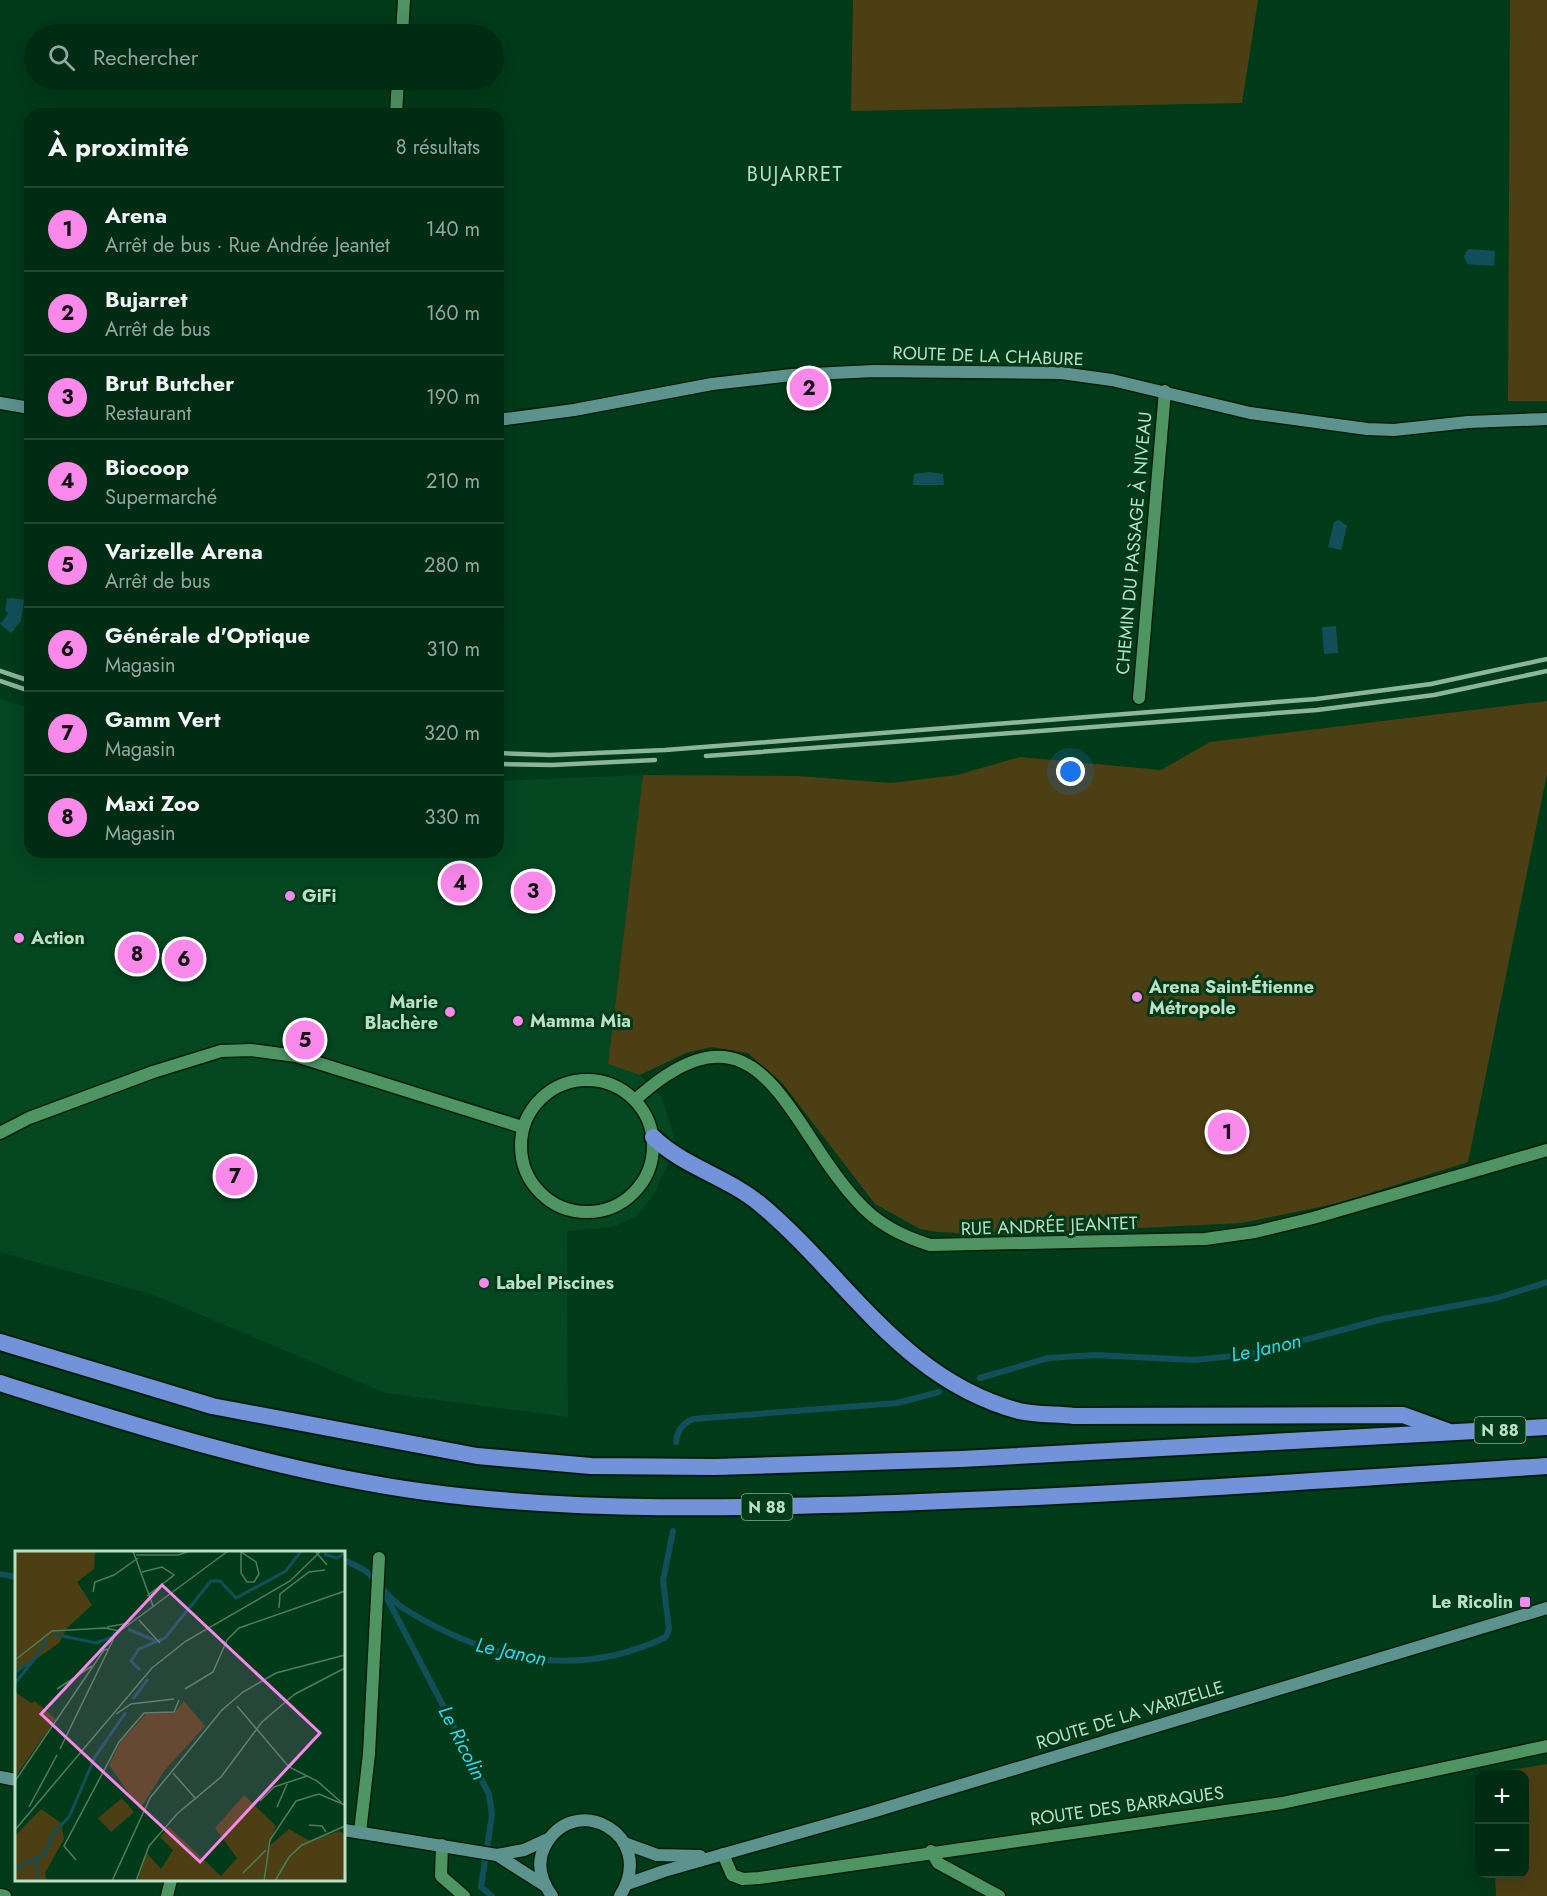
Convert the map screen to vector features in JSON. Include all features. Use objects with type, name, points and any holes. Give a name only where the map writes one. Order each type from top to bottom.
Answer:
[{"type":"highway","points":[[653,1137],[676,1157],[730,1183],[759,1204],[905,1351],[947,1381],[985,1400],[1022,1411],[1074,1416],[1403,1415],[1453,1434]]},
{"type":"highway","name":"N 88","points":[[0,1342],[212,1406],[477,1456],[591,1466],[715,1467],[961,1459],[1453,1434],[1547,1427]]},
{"type":"highway","name":"N 88","points":[[0,1383],[193,1441],[346,1479],[481,1499],[568,1505],[753,1508],[988,1499],[1547,1466]]},
{"type":"main road","name":"ROUTE DE LA CHABURE","points":[[504,419],[574,410],[712,384],[801,374],[874,371],[1061,373],[1112,380],[1165,391],[1250,413],[1367,429],[1394,430],[1486,421],[1547,419]]},
{"type":"main road","points":[[0,403],[24,407]]},
{"type":"main road","name":"ROUTE DE LA VARIZELLE","points":[[723,1854],[872,1812],[1547,1608]]},
{"type":"main road","points":[[0,1777],[15,1779]]},
{"type":"main road","points":[[345,1830],[497,1855],[524,1850],[548,1839],[566,1825],[590,1820],[609,1828],[624,1843],[630,1856],[631,1870],[620,1896]]},
{"type":"main road","points":[[544,1885],[540,1869],[542,1854],[548,1839]]},
{"type":"main road","points":[[624,1843],[657,1856],[723,1854]]},
{"type":"main road","points":[[627,1884],[723,1854]]},
{"type":"main road","points":[[497,1855],[544,1885],[552,1896]]},
{"type":"street","points":[[403,24],[404,0]]},
{"type":"street","points":[[397,108],[398,90]]},
{"type":"street","name":"CHEMIN DU PASSAGE À NIVEAU","points":[[1139,698],[1165,391]]},
{"type":"street","points":[[0,1133],[29,1119],[153,1072],[222,1051],[251,1050],[296,1056],[522,1127]]},
{"type":"street","name":"RUE ANDRÉE JEANTET","points":[[635,1100],[661,1081],[702,1059],[724,1057],[741,1060],[757,1069],[780,1091],[815,1147],[856,1201],[879,1222],[905,1237],[930,1245],[1205,1239],[1255,1232],[1312,1218],[1547,1150]]},
{"type":"street","points":[[588,1080],[609,1084],[635,1100],[653,1137],[653,1151],[650,1166],[640,1184],[626,1198],[609,1208],[589,1212],[560,1206],[550,1201],[535,1187],[525,1170],[520,1150],[522,1127],[531,1110],[546,1093],[566,1083],[588,1080]]},
{"type":"street","points":[[360,1832],[369,1754],[378,1564]]},
{"type":"street","name":"ROUTE DES BARRAQUES","points":[[723,1854],[732,1875],[743,1879],[1282,1803],[1547,1746]]},
{"type":"street","points":[[442,1845],[441,1876],[464,1896]]},
{"type":"street","points":[[931,1851],[938,1863],[999,1896]]},
{"type":"street","points":[[167,1896],[171,1881]]},
{"type":"street","points":[[0,1895],[5,1896]]},
{"type":"shaded area","points":[[853,0],[1258,0],[1242,103],[851,111]]},
{"type":"shaded area","points":[[1510,0],[1547,0],[1547,401],[1508,401]]},
{"type":"shaded area","points":[[0,699],[24,706],[24,858],[504,858],[504,781],[643,775],[608,1064],[640,1075],[662,1098],[676,1143],[655,1193],[638,1215],[613,1227],[567,1231],[568,1417],[385,1393],[154,1295],[0,1252]]},
{"type":"shaded area","points":[[1547,701],[1547,774],[1468,1162],[1339,1203],[1242,1223],[994,1235],[937,1232],[920,1229],[875,1204],[783,1084],[748,1053],[711,1047],[686,1053],[640,1075],[608,1064],[643,775],[797,776],[891,783],[957,775],[1020,757],[1161,770],[1210,742]]},
{"type":"shaded area","points":[[1547,1764],[1547,1896],[1496,1896],[1495,1878],[1529,1878],[1529,1770],[1510,1770]]},
{"type":"water","points":[[1468,249],[1495,251],[1494,266],[1467,264],[1464,256]]},
{"type":"water","points":[[929,472],[943,474],[944,485],[913,485],[914,474]]},
{"type":"water","points":[[1339,520],[1347,526],[1341,550],[1328,547],[1334,522]]},
{"type":"water","points":[[7,599],[24,600],[21,621],[11,633],[0,624],[8,614],[5,610]]},
{"type":"water","points":[[1336,626],[1338,653],[1324,654],[1322,627]]},
{"type":"waterway","name":"Le Janon","points":[[980,1378],[1048,1358],[1095,1355],[1194,1360],[1252,1354],[1383,1319],[1497,1298],[1547,1282]]},
{"type":"waterway","name":"Le Janon","points":[[676,1442],[681,1428],[693,1419],[897,1403],[939,1392]]},
{"type":"waterway","name":"Le Janon","points":[[345,1560],[366,1571],[388,1596],[403,1608],[466,1641],[499,1652],[565,1661],[598,1658],[632,1651],[666,1637],[669,1629],[663,1581],[673,1531]]},
{"type":"waterway","name":"Le Janon","points":[[0,1574],[15,1577]]},
{"type":"waterway","name":"Le Ricolin","points":[[387,1598],[489,1794],[492,1815],[481,1887],[492,1896]]},
{"type":"railway","points":[[504,753],[550,755],[665,750],[1316,699],[1431,684],[1547,659]]},
{"type":"railway","points":[[0,671],[24,679]]},
{"type":"railway","points":[[706,756],[1317,710],[1434,695],[1547,671]]},
{"type":"railway","points":[[0,681],[24,689]]},
{"type":"railway","points":[[504,764],[552,765],[655,760]]},
{"type":"place","name":"Bujarret","points":[[809,388]]},
{"type":"place","name":"Biocoop","points":[[460,883]]},
{"type":"place","name":"Brut Butcher","points":[[533,891]]},
{"type":"place","name":"GiFi","points":[[290,896]]},
{"type":"place","name":"Action","points":[[19,938]]},
{"type":"place","name":"Maxi Zoo","points":[[137,954]]},
{"type":"place","name":"Générale d'Optique","points":[[184,959]]},
{"type":"place","name":"Arena Saint-Étienne Métropole","points":[[1137,997]]},
{"type":"place","name":"Marie Blachère","points":[[450,1012]]},
{"type":"place","name":"Mamma Mia","points":[[518,1021]]},
{"type":"place","name":"Varizelle Arena","points":[[305,1040]]},
{"type":"place","name":"Arena","points":[[1227,1132]]},
{"type":"place","name":"Gamm Vert","points":[[235,1176]]},
{"type":"place","name":"Label Piscines","points":[[484,1283]]},
{"type":"place","name":"Le Ricolin","points":[[1525,1602]]},
{"type":"district","name":"BUJARRET","points":[[795,174]]}]
